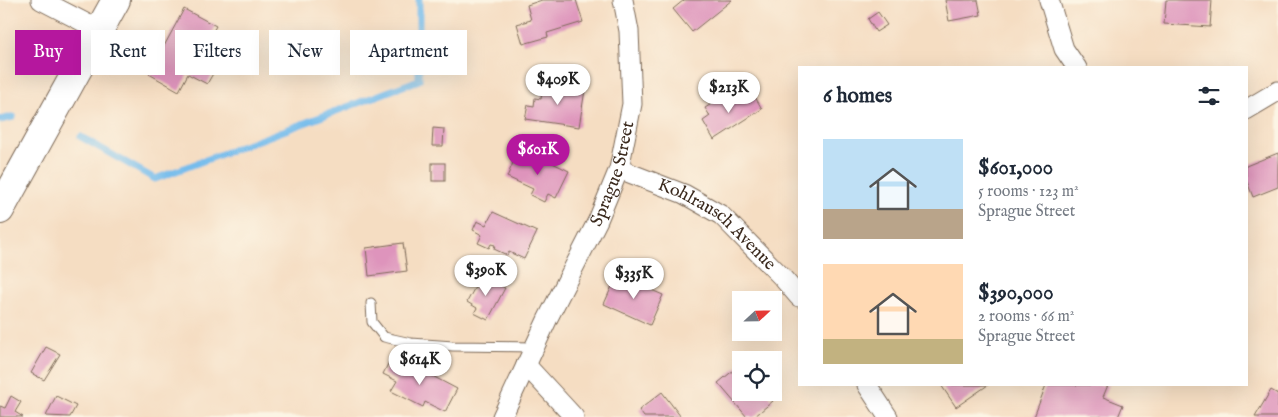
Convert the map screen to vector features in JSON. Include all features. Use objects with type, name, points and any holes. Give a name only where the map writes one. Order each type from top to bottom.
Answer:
[{"type":"main road","points":[[99,30],[116,0]]},
{"type":"main road","points":[[0,210],[91,45]]},
{"type":"street","points":[[41,0],[99,30]]},
{"type":"street","name":"Sprague Street","points":[[502,417],[598,220],[620,170],[632,104],[629,31],[623,0]]},
{"type":"street","points":[[1049,0],[1064,49],[1076,66]]},
{"type":"street","points":[[1248,109],[1278,91]]},
{"type":"street","name":"Kohlrausch Avenue","points":[[620,170],[684,194],[721,215],[782,276],[798,296]]},
{"type":"street","points":[[526,365],[574,417]]},
{"type":"street","points":[[868,386],[888,417]]},
{"type":"lane","points":[[371,303],[372,322],[384,337],[411,343],[535,348]]},
{"type":"building","points":[[542,0],[576,0],[583,22],[547,33],[548,37],[523,44],[517,24],[531,20],[527,5]]},
{"type":"building","points":[[684,0],[732,0],[692,32],[673,9]]},
{"type":"building","points":[[945,0],[978,0],[981,15],[949,21]]},
{"type":"building","points":[[1166,0],[1212,0],[1210,27],[1164,24]]},
{"type":"building","points":[[184,9],[216,26],[214,30],[175,30],[175,75],[187,75],[179,91],[151,75],[165,75],[165,44]]},
{"type":"building","points":[[878,12],[887,25],[876,32],[868,19]]},
{"type":"building","points":[[190,75],[212,75],[207,84]]},
{"type":"building","points":[[543,84],[585,90],[579,127],[525,119],[528,105],[534,106],[535,98],[541,99]]},
{"type":"building","points":[[732,91],[740,103],[754,95],[762,109],[714,140],[703,121],[710,116],[705,108]]},
{"type":"building","points":[[433,128],[444,129],[443,146],[432,146]]},
{"type":"building","points":[[526,150],[569,171],[556,198],[548,194],[544,202],[530,195],[533,189],[507,177],[515,158],[521,161]]},
{"type":"building","points":[[1278,153],[1278,187],[1253,197],[1248,184],[1248,165]]},
{"type":"building","points":[[432,163],[445,163],[445,181],[432,181]]},
{"type":"building","points":[[493,212],[537,232],[524,259],[509,252],[507,255],[494,249],[495,245],[491,244],[489,248],[478,243],[482,235],[473,230],[477,221],[486,225]]},
{"type":"building","points":[[403,243],[407,271],[369,276],[366,248]]},
{"type":"building","points":[[617,275],[663,295],[650,325],[604,304]]},
{"type":"building","points":[[481,276],[505,288],[488,320],[474,313],[477,308],[467,302]]},
{"type":"building","points":[[46,347],[60,354],[44,380],[31,373]]},
{"type":"building","points":[[390,360],[402,366],[404,361],[457,389],[445,412],[425,402],[423,407],[391,391],[397,381],[383,374]]},
{"type":"building","points":[[732,371],[732,399],[718,383]]},
{"type":"building","points":[[942,386],[987,386],[956,407]]},
{"type":"building","points":[[1046,386],[1108,386],[1103,397],[1123,405],[1118,417],[1034,417]]},
{"type":"building","points":[[1271,390],[1278,394],[1278,417],[1255,417]]},
{"type":"building","points":[[662,392],[681,417],[644,417],[639,410]]},
{"type":"building","points":[[11,396],[21,402],[15,412],[23,417],[0,417],[0,406],[5,408]]},
{"type":"building","points":[[56,396],[76,406],[70,417],[46,416]]},
{"type":"building","points":[[733,401],[773,401],[754,417],[747,417]]},
{"type":"waterway","points":[[81,137],[155,179],[419,80],[419,0]]},
{"type":"waterway","points":[[0,120],[13,117]]}]
